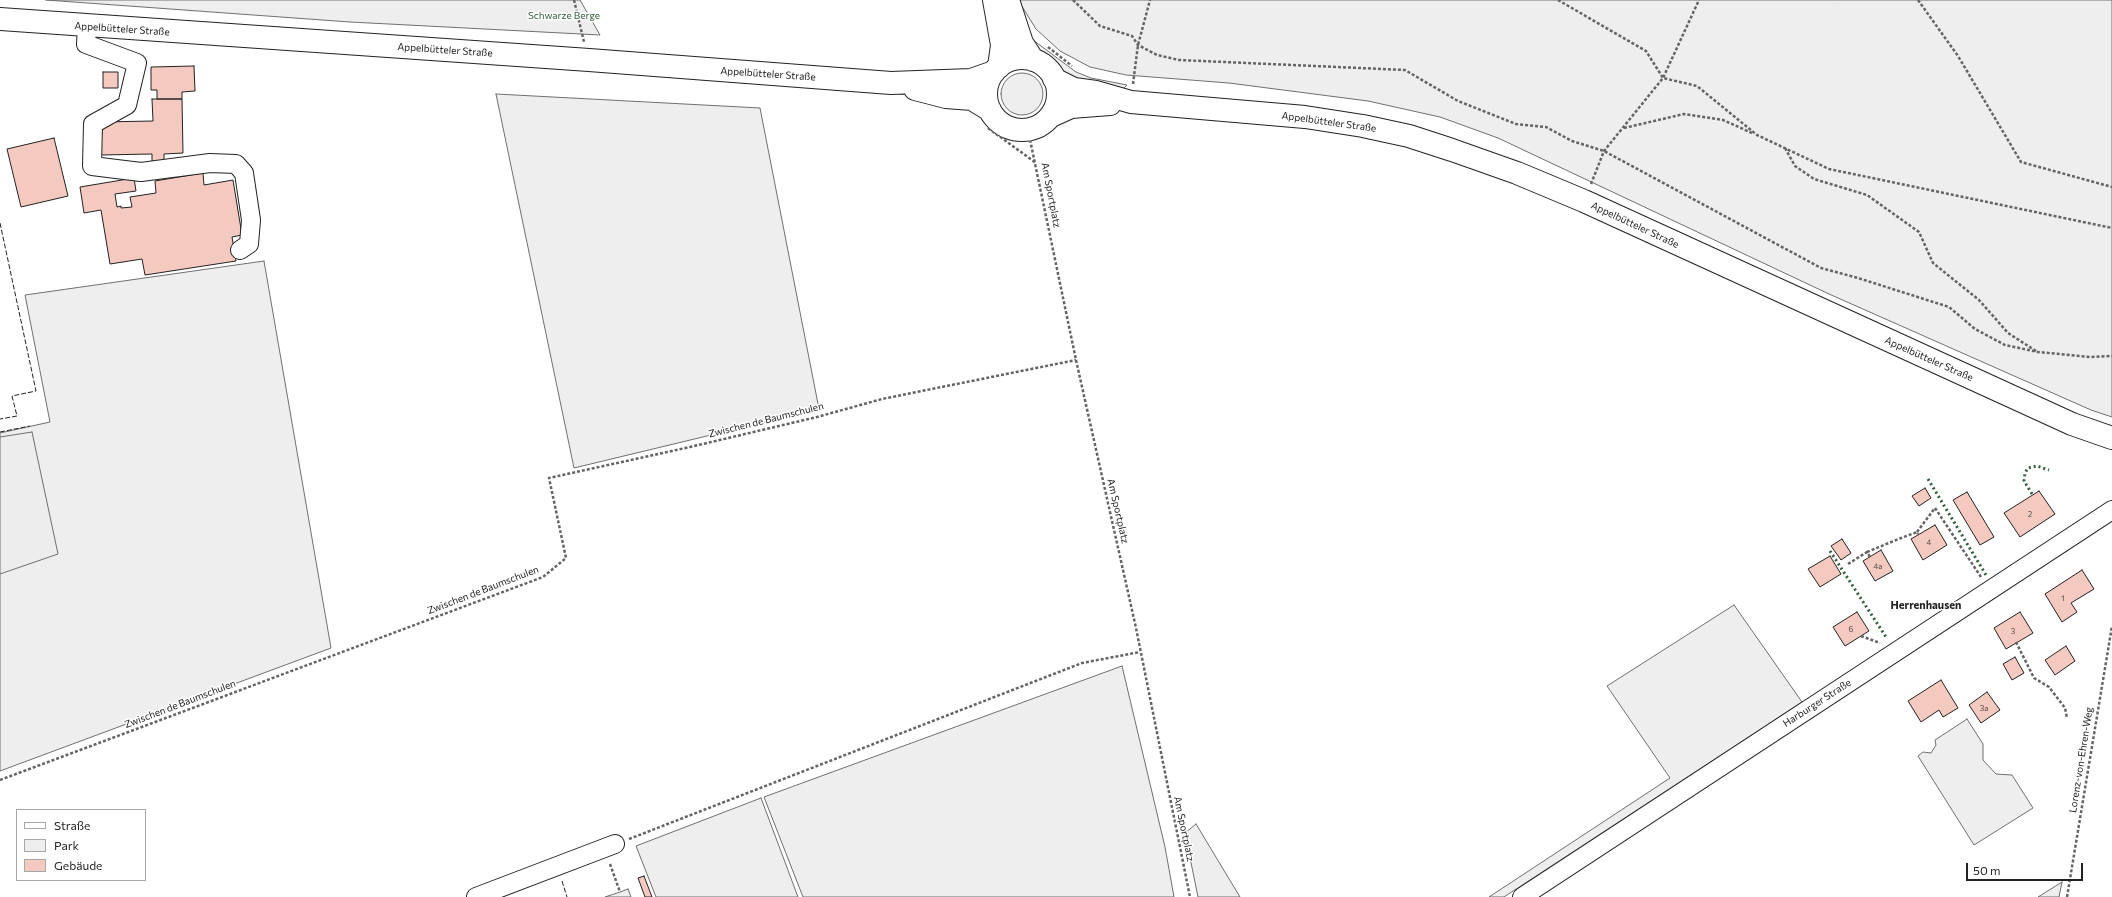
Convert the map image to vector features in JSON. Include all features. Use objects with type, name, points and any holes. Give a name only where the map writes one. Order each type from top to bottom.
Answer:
[{"type":"main road","points":[[994,0],[1002,46],[997,70],[988,85],[986,92],[988,118],[997,120],[1006,126],[1017,130],[1028,130],[1041,125],[1051,116],[1058,97],[1054,79],[1047,68],[1033,60],[1016,59],[997,70]]},
{"type":"main road","points":[[1008,0],[1022,43],[1033,60]]},
{"type":"main road","name":"Appelbütteler Straße","points":[[0,19],[589,60],[890,84],[971,80],[997,70]]},
{"type":"main road","name":"Appelbütteler Straße","points":[[1054,79],[1074,89],[1096,92],[1132,93],[1363,126],[1409,136],[1452,150],[1517,173],[1584,201],[2072,424],[2112,438]]},
{"type":"main road","name":"Appelbütteler Straße","points":[[890,84],[946,97],[972,99],[988,118]]},
{"type":"main road","name":"Appelbütteler Straße","points":[[1051,116],[1070,107],[1095,106],[1132,93]]},
{"type":"street","points":[[87,26],[86,44],[137,63],[127,105],[93,124],[92,166],[141,172],[210,163],[236,164],[244,173],[250,220],[249,244],[240,250]]},
{"type":"street","name":"Harburger Straße","points":[[1522,897],[2112,510]]},
{"type":"street","points":[[476,897],[610,846]]},
{"type":"path","points":[[574,0],[589,60]]},
{"type":"path","points":[[1072,0],[1100,26],[1132,36],[1138,45],[1157,55],[1179,60],[1405,70],[1458,101],[1516,124],[1546,127],[1572,141],[1604,151],[1821,268],[1858,278],[1949,308],[1975,329],[2005,345],[2038,352],[2090,358],[2112,356]]},
{"type":"path","points":[[1132,93],[1138,45],[1150,0]]},
{"type":"path","points":[[1558,0],[1646,51],[1663,78],[1697,86],[1757,135]]},
{"type":"path","points":[[1584,201],[1604,151],[1663,78],[1699,0]]},
{"type":"path","points":[[1918,0],[1958,56],[2021,162],[2112,187]]},
{"type":"path","points":[[1623,128],[1684,114],[1723,120],[1828,169],[2112,228]]},
{"type":"path","points":[[988,118],[1036,163]]},
{"type":"path","name":"Am Sportplatz","points":[[1028,130],[1076,360],[1140,652],[1190,897]]},
{"type":"path","points":[[1785,148],[1795,166],[1814,179],[1867,196],[1919,232],[1933,263],[1979,300],[2008,333],[2038,352]]},
{"type":"path","name":"Zwischen de Baumschulen","points":[[0,780],[543,577],[566,558],[549,478],[705,444],[882,399],[1076,360]]},
{"type":"path","points":[[1848,564],[1867,552],[1917,533],[1935,508],[1989,590]]},
{"type":"path","points":[[1867,552],[1870,557]]},
{"type":"path","name":"Lorenz-von-Ehren-Weg","points":[[2067,897],[2112,626]]},
{"type":"path","points":[[2016,642],[2034,678],[2049,687],[2065,708],[2067,718]]},
{"type":"path","points":[[620,892],[610,846],[1082,663],[1140,652]]},
{"type":"green space","name":"Schwarze Berge","points":[[46,0],[580,0],[600,35],[350,22]]},
{"type":"green space","points":[[1018,0],[2112,0],[2112,417],[2091,410],[1829,294],[1498,138],[1440,117],[1368,101],[1229,83],[1126,75],[1090,67],[1060,51],[1036,29]]},
{"type":"green space","points":[[1033,40],[1076,72],[1091,78],[1127,85],[1122,90],[1090,86],[1057,70],[1047,59],[1036,52]]},
{"type":"green space","points":[[1018,73],[1026,73],[1034,76],[1040,82],[1043,94],[1040,106],[1034,112],[1026,115],[1018,115],[1010,112],[1004,106],[1001,98],[1001,90],[1004,82],[1010,76]]},
{"type":"green space","points":[[496,94],[760,108],[819,409],[574,468]]},
{"type":"green space","points":[[264,261],[331,648],[0,771],[0,433],[50,422],[25,295]]},
{"type":"green space","points":[[1734,605],[1802,702],[1504,897],[1489,897],[1670,778],[1607,686]]},
{"type":"green space","points":[[1122,666],[1165,847],[1174,897],[803,897],[764,797]]},
{"type":"green space","points":[[1967,719],[1983,744],[1983,760],[1996,774],[2012,775],[2033,808],[1974,845],[1918,756],[1923,752],[1931,753],[1936,745],[1935,740]]},
{"type":"green space","points":[[761,798],[798,897],[656,897],[636,846]]},
{"type":"green space","points":[[1196,824],[1240,897],[1198,897],[1185,833]]},
{"type":"green space","points":[[2062,882],[2059,897],[2038,897]]},
{"type":"green space","points":[[628,889],[631,897],[605,897],[620,892]]},
{"type":"shaded area","points":[[32,432],[58,554],[0,574],[0,437]]},
{"type":"building","points":[[194,66],[195,91],[182,92],[182,99],[157,99],[157,90],[151,90],[151,67]]},
{"type":"building","points":[[103,72],[118,72],[118,88],[103,88]]},
{"type":"building","points":[[152,99],[182,99],[183,153],[164,154],[164,163],[152,163],[152,154],[101,155],[100,122],[153,121]]},
{"type":"building","points":[[54,138],[68,196],[21,207],[7,149]]},
{"type":"building","points":[[203,173],[204,185],[233,180],[242,235],[232,237],[236,261],[145,275],[142,259],[110,264],[101,210],[84,213],[80,187],[134,178],[136,191],[115,194],[117,207],[132,207],[130,197],[156,193],[155,181]]},
{"type":"building","points":[[1925,488],[1931,498],[1919,506],[1912,496]]},
{"type":"building","points":[[2039,491],[2055,514],[2020,537],[2004,513]]},
{"type":"building","points":[[1967,492],[1994,537],[1980,545],[1953,500]]},
{"type":"building","points":[[1935,525],[1947,545],[1923,560],[1911,539]]},
{"type":"building","points":[[1842,539],[1851,553],[1841,560],[1831,546]]},
{"type":"building","points":[[1881,550],[1893,571],[1875,581],[1863,561]]},
{"type":"building","points":[[1830,556],[1841,574],[1820,587],[1808,569]]},
{"type":"building","points":[[2082,570],[2094,589],[2071,603],[2077,612],[2062,622],[2045,594]]},
{"type":"building","points":[[1857,612],[1869,631],[1845,646],[1833,627]]},
{"type":"building","points":[[2020,612],[2033,633],[2006,649],[1994,628]]},
{"type":"building","points":[[2066,646],[2075,661],[2055,675],[2045,660]]},
{"type":"building","points":[[2015,657],[2024,673],[2012,680],[2003,664]]},
{"type":"building","points":[[1941,680],[1958,708],[1943,717],[1939,710],[1921,722],[1908,701]]},
{"type":"building","points":[[1987,692],[2000,710],[1981,723],[1969,705]]},
{"type":"building","points":[[644,876],[652,897],[645,897],[638,878]]},
{"type":"hedge","points":[[2032,494],[2024,481],[2025,473],[2028,468],[2037,466],[2049,470]]},
{"type":"hedge","points":[[1928,479],[1986,575]]},
{"type":"hedge","points":[[1830,551],[1886,637]]},
{"type":"fence","points":[[0,223],[36,391],[12,396],[17,416],[0,419]]},
{"type":"fence","points":[[0,432],[30,426]]},
{"type":"fence","points":[[562,881],[567,897]]},
{"type":"district","name":"Herrenhausen","points":[[1926,605]]}]
